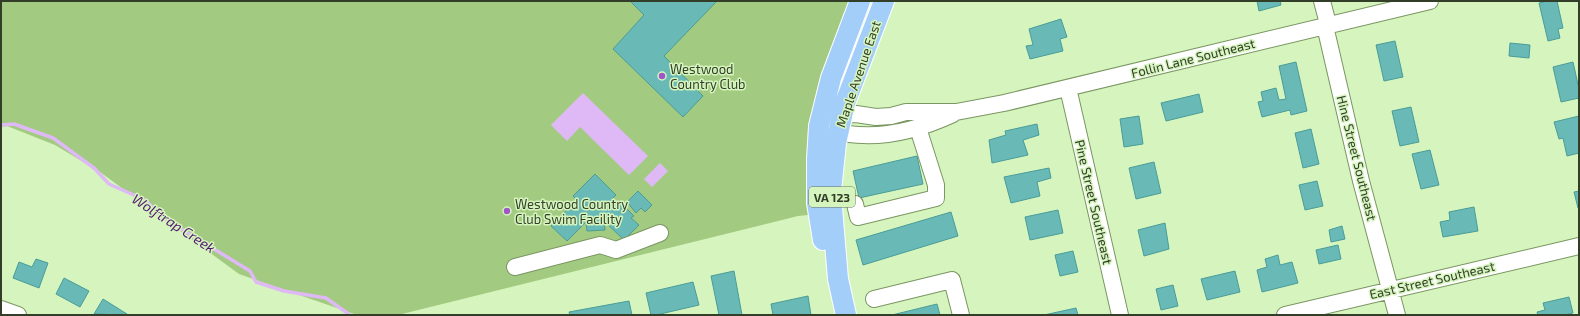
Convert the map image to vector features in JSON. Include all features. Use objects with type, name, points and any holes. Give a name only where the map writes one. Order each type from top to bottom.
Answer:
[{"type":"main road","name":"VA 123","points":[[833,125],[831,78],[860,1]]},
{"type":"main road","name":"Maple Avenue East","points":[[846,315],[838,279],[831,191],[833,125],[884,1]]},
{"type":"street","name":"Hine Street Southeast","points":[[1322,1],[1327,20],[1325,26],[1361,181],[1397,315]]},
{"type":"street","name":"Follin Lane Southeast","points":[[833,125],[856,114],[876,117],[891,116],[906,112],[956,112],[1004,103],[1430,1]]},
{"type":"street","name":"Pine Street Southeast","points":[[1068,88],[1120,315]]},
{"type":"street","name":"Follin Lane Southeast","points":[[833,125],[874,136],[890,134],[932,124],[956,112]]},
{"type":"street","points":[[855,204],[858,217],[936,198],[936,185],[918,128]]},
{"type":"street","points":[[515,267],[594,246],[600,245],[616,250],[660,233]]},
{"type":"street","name":"East Street Southeast","points":[[1285,315],[1579,246]]},
{"type":"street","points":[[874,298],[952,280],[961,315]]},
{"type":"street","points":[[1,309],[18,315]]},
{"type":"green space","name":"Westwood Country Club","points":[[1,1],[860,1],[842,46],[818,214],[798,216],[398,315],[357,315],[239,274],[100,172],[55,145],[7,126],[1,127]]},
{"type":"shaded area","points":[[583,93],[648,156],[629,175],[580,127],[567,141],[551,125]]},
{"type":"shaded area","points":[[660,163],[668,171],[652,187],[644,179]]},
{"type":"building","name":"Westwood Country Club","points":[[630,1],[717,1],[664,56],[703,96],[683,117],[613,49],[644,15]]},
{"type":"building","points":[[1257,1],[1280,1],[1281,5],[1259,11]]},
{"type":"building","points":[[1557,1],[1563,28],[1558,29],[1560,38],[1548,41],[1539,3]]},
{"type":"building","points":[[1061,19],[1067,37],[1060,39],[1063,51],[1030,59],[1026,46],[1033,45],[1029,29]]},
{"type":"building","points":[[1395,41],[1403,77],[1384,81],[1376,45]]},
{"type":"building","points":[[1510,43],[1530,45],[1529,58],[1509,56]]},
{"type":"building","points":[[1296,62],[1307,111],[1291,115],[1290,110],[1262,117],[1258,102],[1263,101],[1261,92],[1276,88],[1279,100],[1286,99],[1279,66]]},
{"type":"building","points":[[1573,62],[1579,89],[1579,98],[1561,102],[1553,67]]},
{"type":"building","points":[[1199,94],[1203,112],[1166,121],[1161,103]]},
{"type":"building","points":[[1411,107],[1419,142],[1400,146],[1392,111]]},
{"type":"building","points":[[1139,116],[1143,144],[1124,147],[1120,119]]},
{"type":"building","points":[[1579,116],[1579,153],[1567,156],[1563,138],[1559,139],[1554,122]]},
{"type":"building","points":[[1037,124],[1039,135],[1023,140],[1028,155],[992,163],[989,140],[1006,135],[1005,131]]},
{"type":"building","points":[[1311,129],[1319,164],[1303,168],[1295,133]]},
{"type":"building","points":[[1430,150],[1439,185],[1421,189],[1412,154]]},
{"type":"building","points":[[917,156],[923,184],[859,198],[853,171]]},
{"type":"building","points":[[1154,162],[1161,193],[1136,199],[1129,168]]},
{"type":"building","points":[[1049,168],[1051,178],[1037,182],[1040,196],[1011,203],[1004,177]]},
{"type":"building","points":[[595,174],[616,195],[612,199],[617,204],[619,201],[634,216],[631,218],[639,225],[624,240],[604,221],[605,230],[587,231],[586,222],[567,241],[551,226],[577,200],[573,196]]},
{"type":"building","points":[[1317,181],[1323,206],[1305,210],[1299,185]]},
{"type":"building","points":[[638,191],[652,205],[645,212],[641,208],[636,213],[627,202]]},
{"type":"building","points":[[1579,191],[1579,207],[1578,208],[1574,192]]},
{"type":"building","points":[[1474,207],[1478,231],[1443,237],[1440,222],[1450,220],[1449,212]]},
{"type":"building","points":[[1058,210],[1063,233],[1030,240],[1025,217]]},
{"type":"building","points":[[951,212],[958,236],[863,265],[856,240]]},
{"type":"building","points":[[1165,223],[1169,249],[1144,256],[1138,230]]},
{"type":"building","points":[[1342,226],[1345,239],[1331,242],[1329,230]]},
{"type":"building","points":[[1338,245],[1341,259],[1319,264],[1316,250]]},
{"type":"building","points":[[1073,251],[1078,272],[1060,276],[1055,255]]},
{"type":"building","points":[[1278,255],[1280,265],[1292,262],[1298,283],[1262,292],[1257,270],[1267,267],[1265,259]]},
{"type":"building","points":[[36,259],[48,263],[39,288],[13,278],[19,262],[32,267]]},
{"type":"building","points":[[734,271],[742,315],[719,315],[711,276]]},
{"type":"building","points":[[1235,271],[1240,292],[1207,300],[1201,279]]},
{"type":"building","points":[[64,278],[89,291],[80,307],[56,294]]},
{"type":"building","points":[[693,282],[699,305],[651,315],[646,293]]},
{"type":"building","points":[[1173,285],[1178,306],[1161,310],[1156,289]]},
{"type":"building","points":[[808,296],[811,315],[773,315],[771,304]]},
{"type":"building","points":[[1569,297],[1573,313],[1564,315],[1538,315],[1537,312],[1545,310],[1543,303]]},
{"type":"building","points":[[103,299],[127,314],[127,315],[94,314]]},
{"type":"building","points":[[629,301],[632,315],[570,315],[569,312]]},
{"type":"building","points":[[937,304],[940,315],[892,315]]},
{"type":"building","points":[[1076,308],[1078,315],[1044,315]]},
{"type":"waterway","name":"Wolftrap Creek","points":[[1,125],[14,124],[53,138],[94,168],[109,184],[145,200],[165,219],[250,271],[256,282],[284,291],[326,298],[350,315]]},
{"type":"place","name":"Westwood Country Club","points":[[662,76]]},
{"type":"place","name":"Westwood Country Club Swim Facility","points":[[507,211]]}]
